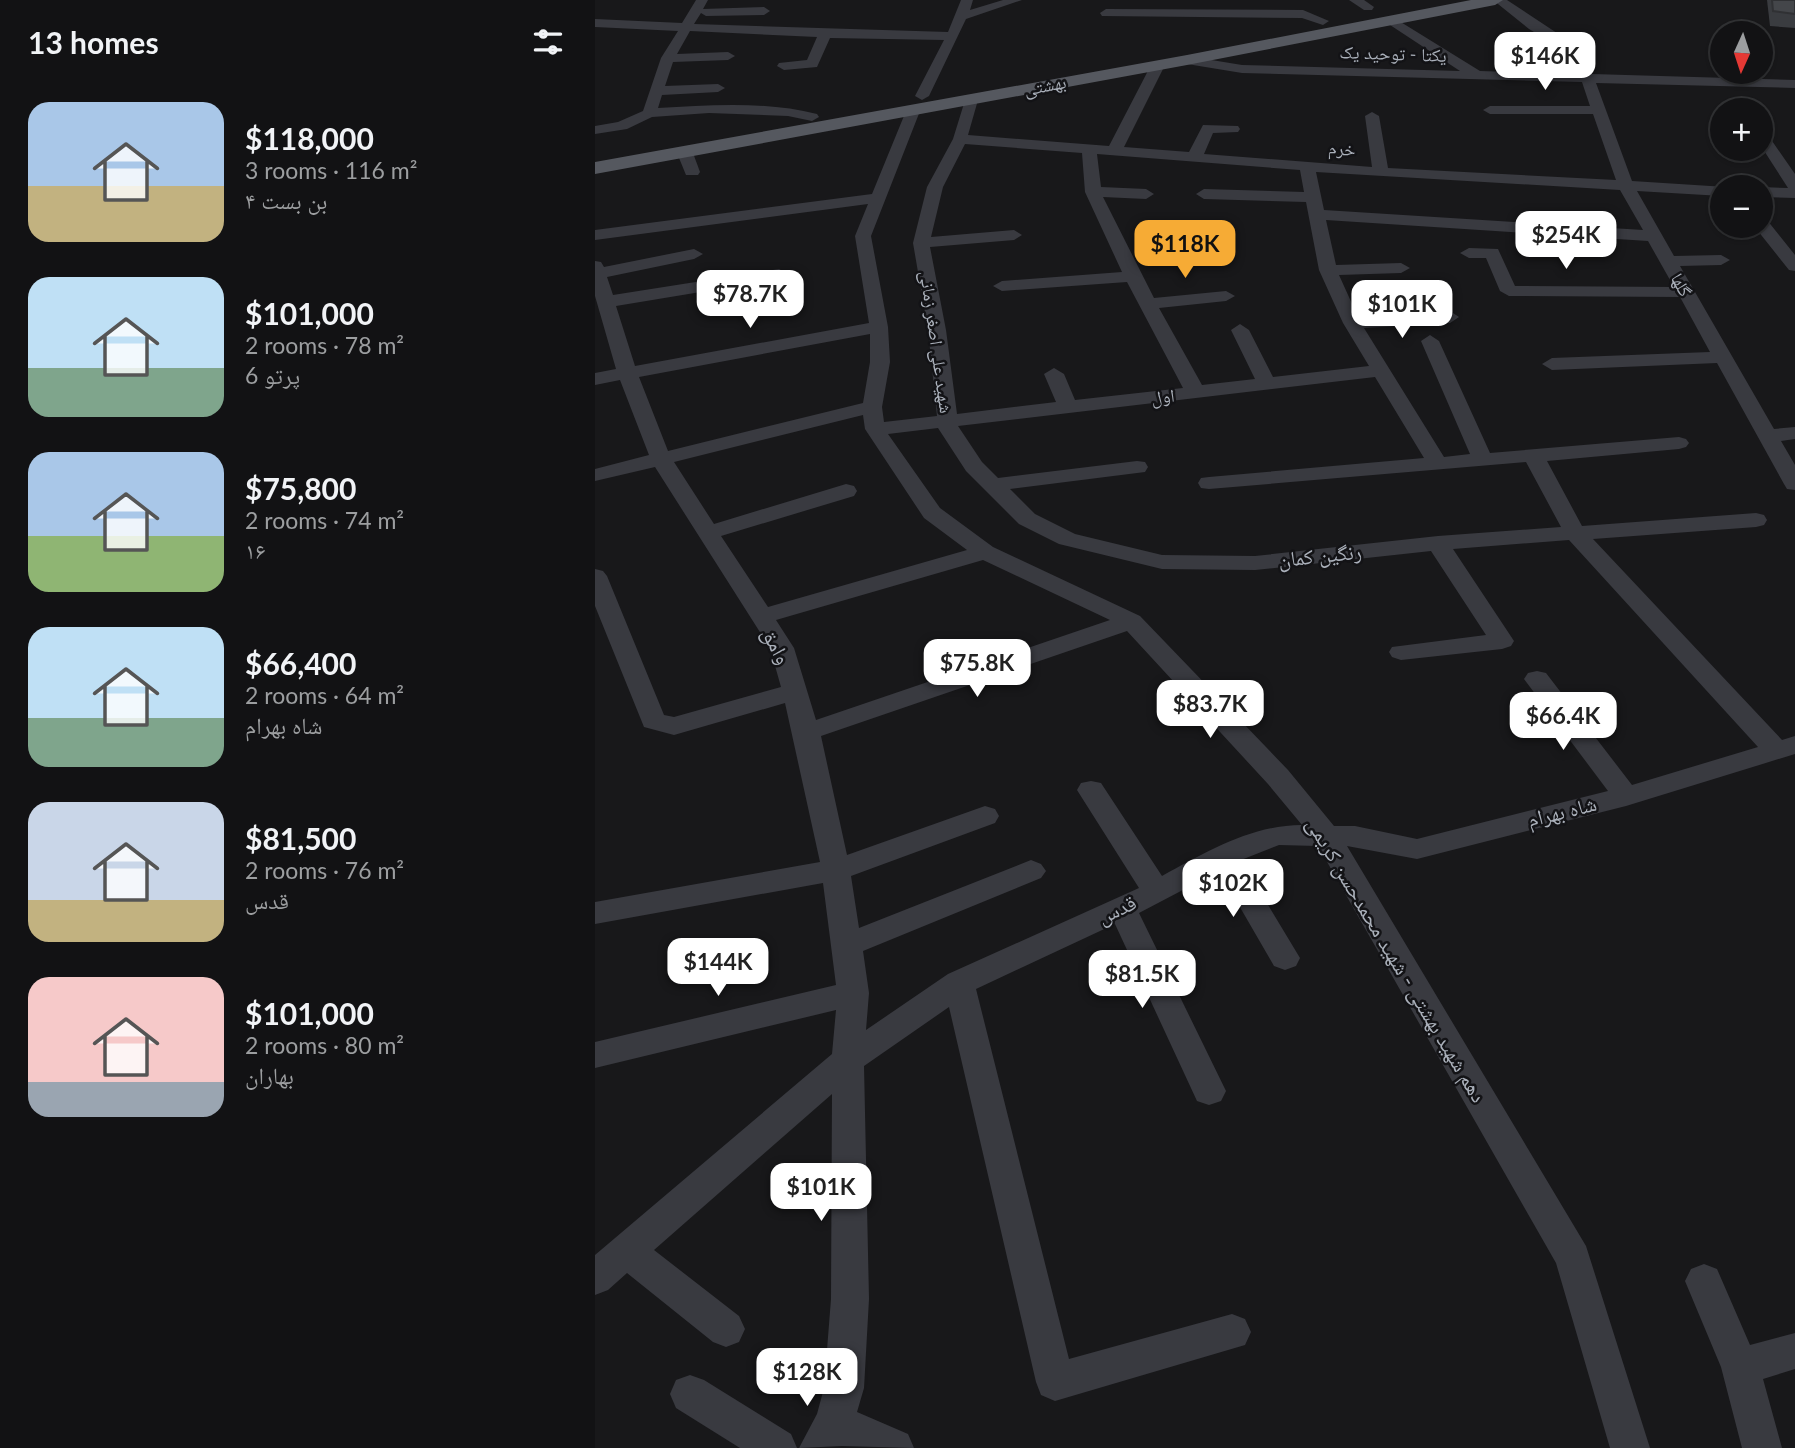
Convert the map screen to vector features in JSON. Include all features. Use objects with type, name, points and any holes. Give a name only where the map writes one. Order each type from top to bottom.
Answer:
[{"type":"main road","name":"بهشتی","points":[[595,158],[685,153],[1441,0]]},
{"type":"main road","name":"بهشتی","points":[[595,168],[812,117],[971,100],[1497,0]]},
{"type":"main road","points":[[595,174],[630,158]]},
{"type":"street","points":[[649,113],[668,58],[702,0]]},
{"type":"street","points":[[874,418],[880,362],[879,327],[863,236],[917,104],[950,36],[964,16],[967,0]]},
{"type":"street","points":[[964,16],[1016,0]]},
{"type":"street","points":[[1355,0],[1368,7]]},
{"type":"street","name":"گلها","points":[[1497,0],[1567,46],[1587,78],[1627,188],[1795,484]]},
{"type":"street","points":[[694,13],[764,11]]},
{"type":"street","points":[[1107,13],[1303,14],[1323,22]]},
{"type":"street","points":[[1391,20],[1476,75]]},
{"type":"street","points":[[596,25],[950,36]]},
{"type":"street","points":[[784,66],[812,64],[825,34]]},
{"type":"street","points":[[668,58],[728,56]]},
{"type":"street","name":"یکتا - توحید یک","points":[[1187,60],[1242,69],[1795,84]]},
{"type":"street","points":[[1115,150],[1158,65]]},
{"type":"street","points":[[657,91],[718,88]]},
{"type":"street","name":"شهید علی اصغر زمانی","points":[[971,100],[960,139],[935,187],[921,243],[937,330],[947,422],[974,466],[1027,519],[1067,539]]},
{"type":"street","points":[[595,130],[622,127],[649,113],[746,108],[812,117]]},
{"type":"street","points":[[1490,110],[1599,110]]},
{"type":"street","points":[[1372,116],[1381,172]]},
{"type":"street","points":[[1195,156],[1208,128],[1233,129]]},
{"type":"street","name":"خرم","points":[[960,139],[1381,172],[1710,191]]},
{"type":"street","points":[[1089,148],[1093,192],[1133,276],[1196,393]]},
{"type":"street","points":[[685,153],[692,172]]},
{"type":"street","points":[[1773,153],[1795,186]]},
{"type":"street","points":[[1307,166],[1328,270],[1352,323],[1437,464]]},
{"type":"street","points":[[1093,192],[1146,194]]},
{"type":"street","points":[[1773,192],[1795,193]]},
{"type":"street","points":[[1204,194],[1653,236]]},
{"type":"street","points":[[595,235],[880,198]]},
{"type":"street","points":[[921,243],[1014,235]]},
{"type":"street","points":[[1772,238],[1795,266]]},
{"type":"street","points":[[1469,253],[1492,253],[1509,291],[1684,292]]},
{"type":"street","points":[[596,271],[694,254]]},
{"type":"street","points":[[1668,261],[1721,260]]},
{"type":"street","points":[[1328,270],[1401,268]]},
{"type":"street","name":"وامق","points":[[596,271],[627,372],[661,459],[782,648],[807,732],[836,870],[853,993],[848,1060],[850,1299],[832,1419]]},
{"type":"street","points":[[606,302],[779,274]]},
{"type":"street","points":[[1002,286],[1133,276]]},
{"type":"street","points":[[1148,304],[1226,296]]},
{"type":"street","points":[[1352,323],[1450,317]]},
{"type":"street","points":[[595,379],[879,327]]},
{"type":"street","points":[[595,335],[615,330]]},
{"type":"street","points":[[1240,330],[1267,384]]},
{"type":"street","points":[[1430,341],[1483,460]]},
{"type":"street","points":[[1552,364],[1723,357]]},
{"type":"street","name":"اول","points":[[947,422],[1379,371]]},
{"type":"street","points":[[1054,374],[1068,408]]},
{"type":"street","points":[[595,475],[661,459],[874,418],[947,422]]},
{"type":"street","name":"دهم شهید بهشتی - شهید محمدحسن کریمی","points":[[874,418],[932,513],[985,551],[1131,621],[1278,776],[1326,835],[1573,1258],[1630,1448]]},
{"type":"street","points":[[1767,436],[1795,433]]},
{"type":"street","points":[[1209,482],[1679,443]]},
{"type":"street","points":[[1533,455],[1575,533],[1786,748]]},
{"type":"street","points":[[993,485],[1137,467]]},
{"type":"street","points":[[706,533],[846,491]]},
{"type":"street","name":"رنگین کمان","points":[[1067,539],[1162,562],[1255,563],[1438,543],[1756,520]]},
{"type":"street","points":[[1401,652],[1502,641],[1438,543]]},
{"type":"street","points":[[760,617],[985,551]]},
{"type":"street","points":[[595,576],[653,721],[674,726],[796,691]]},
{"type":"street","points":[[807,732],[1131,621]]},
{"type":"street","points":[[1537,679],[1626,796]]},
{"type":"street","name":"شاه بهرام","points":[[1326,835],[1355,836],[1417,849],[1626,796],[1786,748]]},
{"type":"street","points":[[1091,790],[1157,892]]},
{"type":"street","points":[[595,913],[836,870],[985,816]]},
{"type":"street","name":"قدس","points":[[595,1278],[848,1060],[959,983],[1157,892],[1224,855],[1277,835],[1326,835]]},
{"type":"street","points":[[1224,855],[1285,957]]},
{"type":"street","points":[[845,946],[1031,871]]},
{"type":"street","points":[[1122,908],[1209,1091]]},
{"type":"street","points":[[959,983],[1055,1382],[1231,1332]]},
{"type":"street","points":[[595,1055],[853,993]]},
{"type":"street","points":[[627,1251],[726,1329]]},
{"type":"street","points":[[1704,1281],[1740,1367],[1762,1448]]},
{"type":"street","points":[[1740,1367],[1795,1351]]},
{"type":"street","points":[[690,1394],[777,1448]]},
{"type":"street","points":[[832,1419],[894,1448]]},
{"type":"building","points":[[1772,0],[1795,0],[1795,14],[1773,11]]}]
